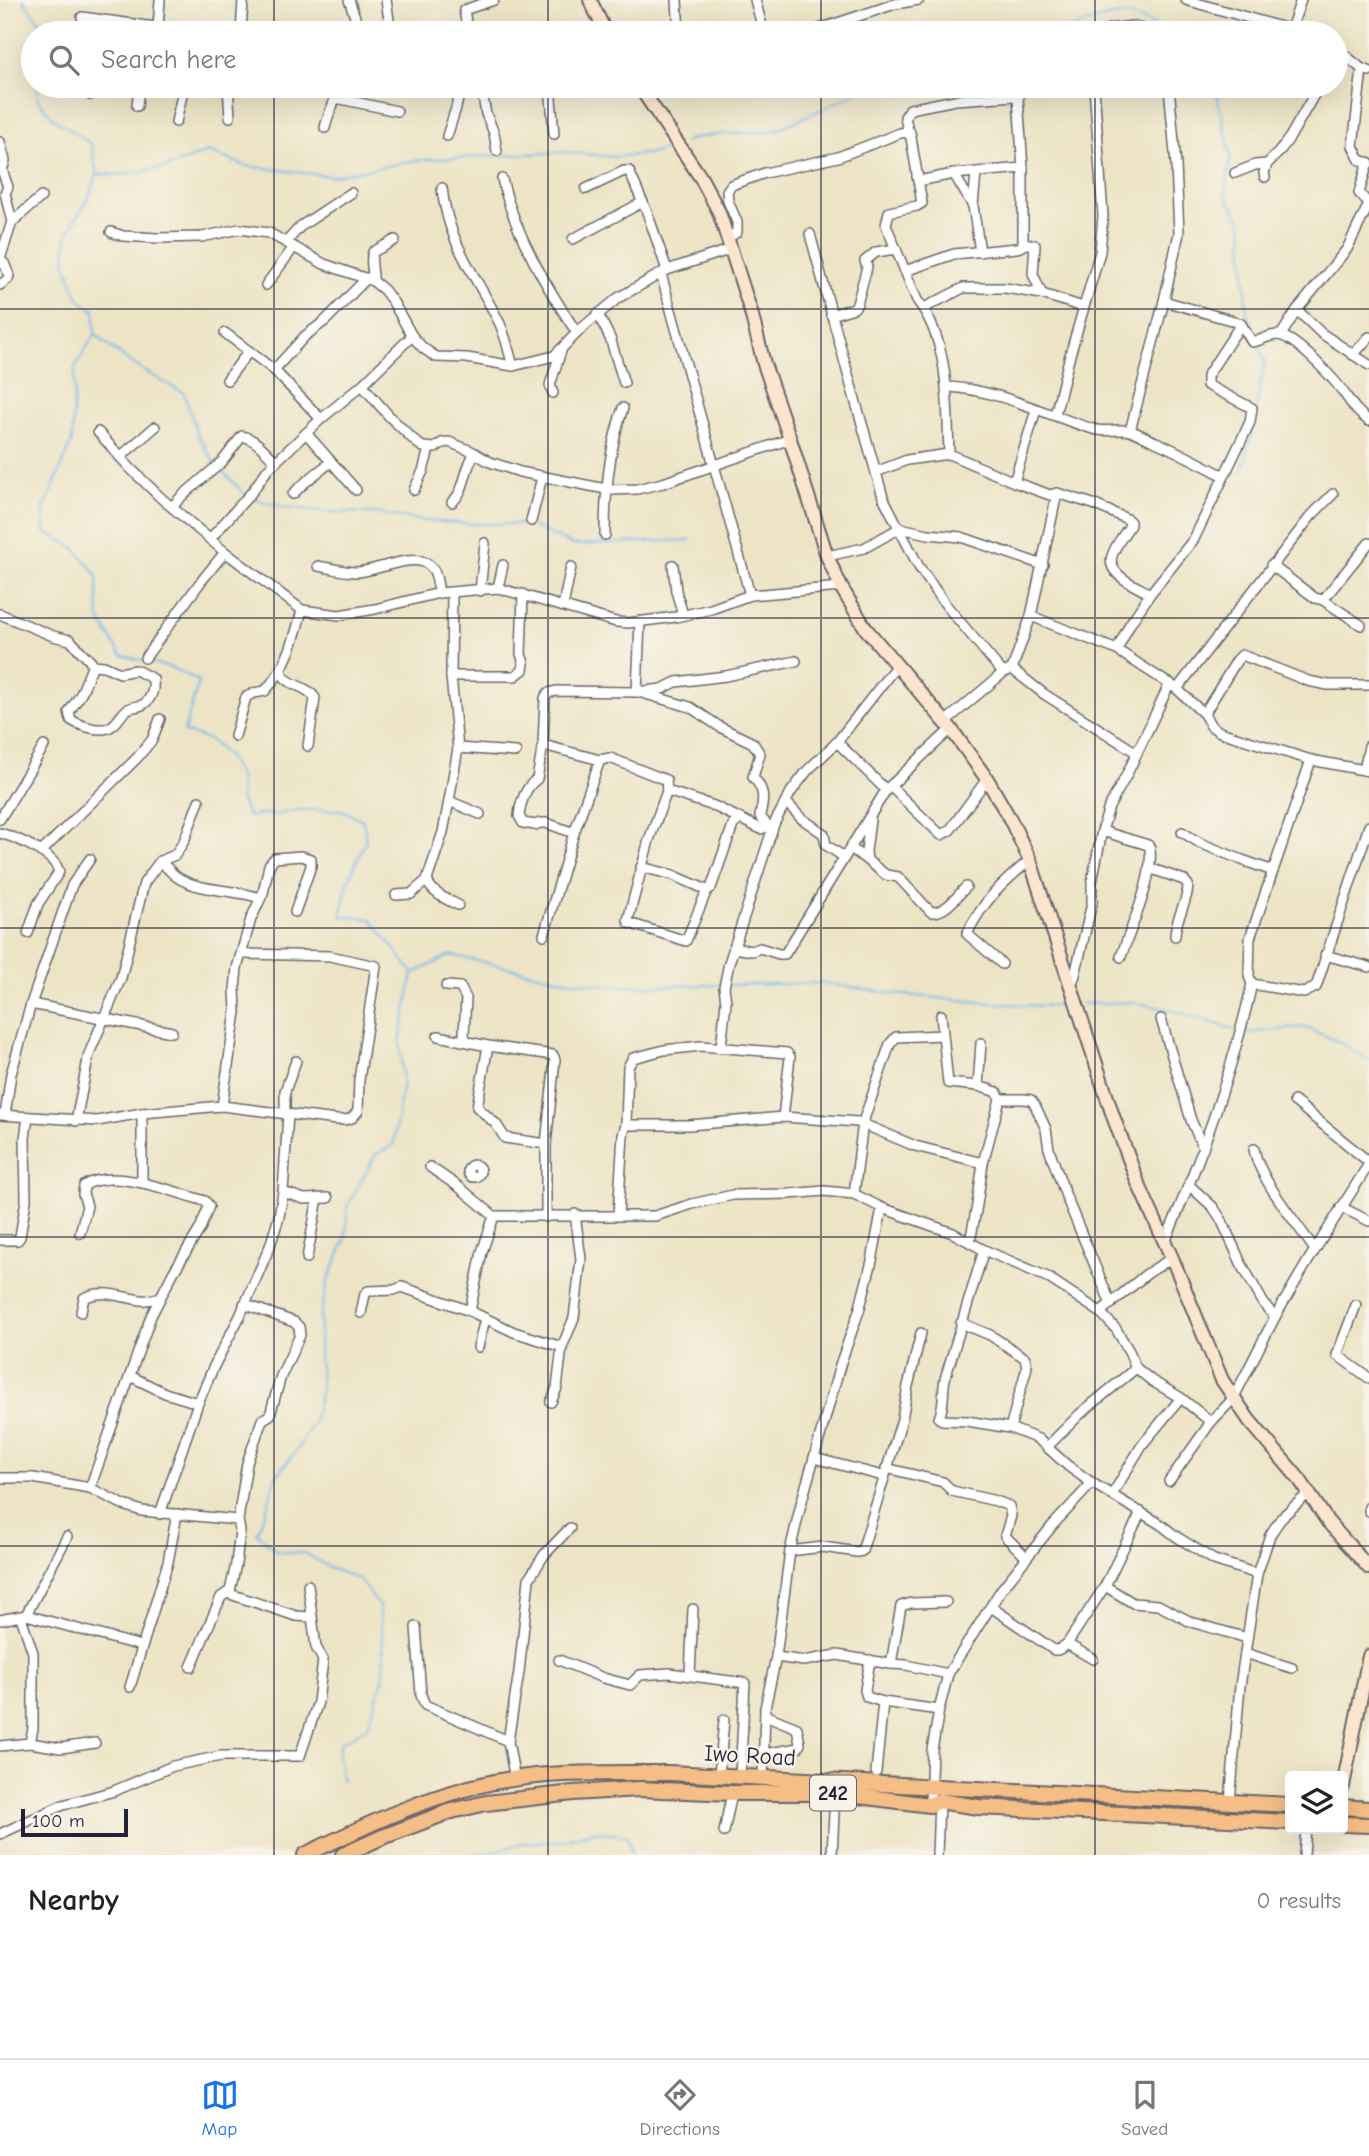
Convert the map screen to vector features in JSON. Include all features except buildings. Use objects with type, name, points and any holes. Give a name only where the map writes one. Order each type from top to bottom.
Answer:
[{"type":"main road","name":"Iwo Road","points":[[305,1855],[385,1816],[435,1798],[495,1782],[603,1773],[763,1778],[1285,1805]]},
{"type":"main road","name":"Iwo Road","points":[[343,1855],[448,1812],[486,1803],[639,1789],[732,1793],[835,1793],[978,1807],[1285,1822]]},
{"type":"main road","points":[[1348,1807],[1369,1808]]},
{"type":"main road","points":[[1348,1824],[1369,1825]]},
{"type":"street","points":[[158,21],[160,0]]},
{"type":"street","points":[[242,21],[243,0]]},
{"type":"street","points":[[349,0],[355,21]]},
{"type":"street","points":[[386,0],[389,21]]},
{"type":"street","points":[[466,21],[464,10],[494,0]]},
{"type":"street","points":[[590,0],[600,21]]},
{"type":"street","points":[[677,0],[679,21]]},
{"type":"street","points":[[755,0],[761,21]]},
{"type":"street","points":[[841,21],[895,2],[919,0]]},
{"type":"street","points":[[1294,21],[1301,0]]},
{"type":"street","points":[[1190,1],[1262,21]]},
{"type":"street","points":[[82,17],[104,21]]},
{"type":"street","points":[[1281,335],[1297,310],[1347,248],[1368,204],[1359,192],[1368,163],[1360,160],[1353,146],[1366,70],[1348,57]]},
{"type":"street","points":[[136,106],[137,98]]},
{"type":"street","points":[[176,122],[181,98]]},
{"type":"street","points":[[229,98],[230,117]]},
{"type":"street","points":[[325,128],[337,98],[397,111]]},
{"type":"street","points":[[447,136],[458,98]]},
{"type":"street","points":[[483,98],[497,151]]},
{"type":"street","points":[[551,98],[554,134]]},
{"type":"street","points":[[648,98],[671,131],[719,212],[764,364],[827,556],[841,587],[866,629],[948,726],[986,779],[1030,860],[1113,1116],[1138,1183],[1211,1355],[1233,1399],[1300,1480],[1328,1521],[1369,1568]]},
{"type":"street","points":[[918,181],[905,117],[910,109],[956,100],[986,98]]},
{"type":"street","points":[[1055,415],[1100,252],[1103,216],[1095,98]]},
{"type":"street","points":[[1130,431],[1179,233],[1170,98]]},
{"type":"street","points":[[1265,177],[1267,164],[1290,137],[1312,98]]},
{"type":"street","points":[[905,271],[954,254],[1023,246],[1023,168],[1018,99]]},
{"type":"street","points":[[111,232],[123,236],[157,238],[202,237],[239,229],[270,233],[324,264],[370,279],[393,302],[412,336],[436,357],[467,358],[513,366],[554,356],[618,298],[664,272],[730,244],[737,232],[728,201],[727,191],[731,185],[838,157],[900,133],[910,132],[922,203],[890,212],[886,225],[940,347],[948,387],[949,454]]},
{"type":"street","points":[[0,142],[5,161],[2,170],[8,187],[5,193],[12,222],[0,260],[9,275],[5,283],[0,285]]},
{"type":"street","points":[[1235,173],[1255,165],[1267,164]]},
{"type":"street","points":[[918,181],[954,174],[1023,168]]},
{"type":"street","points":[[586,189],[629,171],[643,202],[750,595]]},
{"type":"street","points":[[976,173],[973,206],[980,252]]},
{"type":"street","points":[[954,174],[973,206]]},
{"type":"street","points":[[502,179],[507,200],[531,259],[577,333]]},
{"type":"street","points":[[442,187],[445,212],[454,237],[501,326],[513,366]]},
{"type":"street","points":[[267,285],[301,226],[351,193]]},
{"type":"street","points":[[12,222],[41,197]]},
{"type":"street","points":[[573,239],[643,202]]},
{"type":"street","points":[[810,234],[883,497],[919,567],[954,614],[1007,671],[1137,754]]},
{"type":"street","points":[[274,370],[305,336],[370,279],[373,252],[395,240]]},
{"type":"street","points":[[1023,243],[1035,245],[1033,274],[1042,294]]},
{"type":"street","points":[[831,315],[854,308],[857,304],[867,267],[865,261],[876,252],[896,249]]},
{"type":"street","points":[[924,308],[963,288],[1006,288],[1042,294],[1083,307]]},
{"type":"street","points":[[1164,301],[1241,324],[1252,342],[1281,335],[1293,342],[1337,383],[1357,412],[1369,421]]},
{"type":"street","points":[[1297,310],[1321,333],[1369,365]]},
{"type":"street","points":[[598,314],[611,338],[624,383]]},
{"type":"street","points":[[1117,650],[1150,594],[1194,539],[1250,422],[1252,409],[1207,385],[1206,381],[1241,324]]},
{"type":"street","points":[[225,333],[274,370],[321,419]]},
{"type":"street","points":[[210,539],[251,493],[268,469],[412,336]]},
{"type":"street","points":[[1353,355],[1369,337]]},
{"type":"street","points":[[553,393],[550,385],[561,349]]},
{"type":"street","points":[[227,380],[248,351]]},
{"type":"street","points":[[362,385],[417,443],[429,449],[449,442],[490,462],[542,477],[605,489],[637,489],[663,483],[790,439]]},
{"type":"street","points":[[948,387],[994,393],[1096,430],[1130,431],[1224,476]]},
{"type":"street","points":[[605,535],[605,489],[617,424],[623,408]]},
{"type":"street","points":[[1014,482],[1036,410]]},
{"type":"street","points":[[120,457],[155,427]]},
{"type":"street","points":[[98,432],[172,507],[225,552],[302,610],[339,615],[439,593],[498,588],[615,622],[628,623],[711,609],[750,595],[841,587]]},
{"type":"street","points":[[306,433],[356,490]]},
{"type":"street","points":[[172,507],[222,462],[242,436],[250,438],[276,462]]},
{"type":"street","points":[[414,490],[429,449]]},
{"type":"street","points":[[452,502],[459,495],[475,453]]},
{"type":"street","points":[[876,472],[907,460],[949,454],[1051,495],[1057,493],[1093,504],[1130,522],[1112,556],[1113,568],[1117,574],[1150,594]]},
{"type":"street","points":[[293,494],[307,479],[331,462]]},
{"type":"street","points":[[531,521],[542,477]]},
{"type":"street","points":[[734,948],[752,951],[760,948],[785,954],[888,788],[948,726],[1007,671],[1031,617],[1057,493]]},
{"type":"street","points":[[1071,991],[1092,903],[1092,882],[1109,807],[1173,686],[1311,516],[1333,494]]},
{"type":"street","points":[[827,556],[864,548],[900,528],[961,537],[1043,565]]},
{"type":"street","points":[[480,590],[485,543]]},
{"type":"street","points":[[1323,600],[1369,543]]},
{"type":"street","points":[[145,657],[225,552]]},
{"type":"street","points":[[318,566],[355,572],[405,561],[419,561],[430,564],[436,573],[439,593]]},
{"type":"street","points":[[498,588],[503,565]]},
{"type":"street","points":[[673,565],[676,591],[683,615]]},
{"type":"street","points":[[1271,565],[1314,598],[1323,600],[1361,625]]},
{"type":"street","points":[[563,606],[571,567]]},
{"type":"street","points":[[396,895],[411,894],[426,880],[443,832],[450,801],[458,748],[451,676],[452,592]]},
{"type":"street","points":[[451,676],[514,676],[523,670],[523,594]]},
{"type":"street","points":[[235,736],[246,697],[254,692],[265,691],[281,671],[292,648],[302,610]]},
{"type":"street","points":[[0,614],[52,636],[70,640],[94,665],[120,673],[136,670],[153,679],[153,692],[144,704],[126,709],[108,728],[79,724],[71,720],[69,712],[81,694],[94,665]]},
{"type":"street","points":[[1031,617],[1117,650],[1173,686],[1220,732],[1311,760],[1366,770],[1369,746]]},
{"type":"street","points":[[637,692],[640,621]]},
{"type":"street","points":[[1204,714],[1242,655],[1308,681],[1369,685]]},
{"type":"street","points":[[574,833],[546,824],[535,825],[520,821],[519,810],[525,795],[531,783],[537,779],[543,745],[544,706],[548,693],[637,692],[662,689],[676,682],[726,677],[796,661]]},
{"type":"street","points":[[721,1047],[729,963],[771,825],[807,771],[837,742],[898,666]]},
{"type":"street","points":[[281,671],[286,681],[311,692],[315,698],[308,746]]},
{"type":"street","points":[[637,692],[690,707],[720,727],[753,743],[760,754],[752,778],[759,784],[765,796],[760,816],[771,825]]},
{"type":"street","points":[[41,852],[137,758],[152,740],[160,719]]},
{"type":"street","points":[[837,742],[941,835],[950,830],[986,779]]},
{"type":"street","points":[[543,745],[600,760],[610,758],[666,780],[667,791],[641,867],[629,923],[686,941],[707,890],[712,886],[733,825],[740,819]]},
{"type":"street","points":[[0,819],[44,746]]},
{"type":"street","points":[[458,748],[516,752]]},
{"type":"street","points":[[544,934],[574,833],[600,760]]},
{"type":"street","points":[[1165,1242],[1203,1148],[1244,1022],[1252,984],[1249,976],[1250,938],[1311,760]]},
{"type":"street","points":[[667,791],[714,806],[761,829],[771,825]]},
{"type":"street","points":[[76,1121],[89,1054],[121,978],[144,883],[160,861],[175,855],[184,841],[199,801]]},
{"type":"street","points":[[450,801],[480,814]]},
{"type":"street","points":[[786,802],[801,818],[824,834],[826,845],[844,857]]},
{"type":"street","points":[[867,860],[871,816]]},
{"type":"street","points":[[1252,984],[1297,992],[1309,992],[1315,987],[1369,826]]},
{"type":"street","points":[[1102,831],[1148,845],[1150,853],[1149,868],[1121,957]]},
{"type":"street","points":[[1182,832],[1200,843],[1273,870]]},
{"type":"street","points":[[0,833],[16,838],[41,852],[58,866],[59,872],[38,904],[27,933]]},
{"type":"street","points":[[851,848],[886,875],[898,877],[931,912],[936,913],[946,908],[966,887]]},
{"type":"street","points":[[222,1107],[236,1012],[235,989],[241,954],[269,865],[275,858],[301,856],[310,859],[311,866],[295,912]]},
{"type":"street","points":[[90,859],[72,885],[31,1004],[2,1115],[97,1121],[142,1113],[222,1107],[345,1120],[352,1118],[358,1111],[359,1080],[376,966],[330,956],[241,954]]},
{"type":"street","points":[[1003,964],[968,934],[977,913],[997,888],[1030,860]]},
{"type":"street","points":[[160,861],[178,878],[214,889],[260,898]]},
{"type":"street","points":[[641,867],[673,875],[707,890]]},
{"type":"street","points":[[1149,868],[1184,880],[1188,885],[1187,895],[1175,925],[1175,936]]},
{"type":"street","points":[[426,880],[439,894],[458,905]]},
{"type":"street","points":[[1325,955],[1369,967]]},
{"type":"street","points":[[446,986],[460,987],[466,998],[466,1041]]},
{"type":"street","points":[[31,1004],[172,1032]]},
{"type":"street","points":[[941,1015],[947,1083],[978,1086],[997,1092],[1000,1099],[983,1163],[970,1242]]},
{"type":"street","points":[[1161,1018],[1191,1120],[1203,1148]]},
{"type":"street","points":[[854,1194],[863,1122],[892,1040],[896,1037],[943,1035]]},
{"type":"street","points":[[438,1036],[553,1055],[555,1060],[546,1144],[546,1217]]},
{"type":"street","points":[[978,1086],[981,1043]]},
{"type":"street","points":[[488,1046],[477,1107],[496,1124],[505,1138],[546,1144]]},
{"type":"street","points":[[618,1215],[628,1067],[633,1058],[664,1050],[701,1046],[785,1052],[789,1054],[783,1117]]},
{"type":"street","points":[[160,1514],[198,1403],[270,1247],[283,1192],[288,1114],[285,1112],[285,1091],[296,1061]]},
{"type":"street","points":[[1000,1099],[1031,1100],[1035,1105],[1046,1129],[1049,1149],[1067,1199],[1111,1304]]},
{"type":"street","points":[[1169,1481],[1211,1422],[1233,1399],[1275,1317],[1369,1163],[1294,1101]]},
{"type":"street","points":[[142,1113],[142,1182]]},
{"type":"street","points":[[0,1240],[18,1240],[20,1237],[26,1200],[28,1117]]},
{"type":"street","points":[[626,1125],[689,1125],[783,1117],[863,1122],[915,1146],[983,1163]]},
{"type":"street","points":[[1254,1149],[1255,1159],[1315,1250]]},
{"type":"street","points":[[430,1167],[494,1216],[655,1216],[733,1195],[824,1191],[854,1194],[882,1208],[935,1225],[984,1250],[1047,1276],[1100,1312],[1116,1329],[1136,1368],[1211,1422]]},
{"type":"street","points":[[470,1197],[474,1178]]},
{"type":"street","points":[[80,1233],[87,1206],[83,1186],[91,1181],[107,1179],[142,1182],[205,1201],[209,1206],[200,1229],[159,1298],[90,1489]]},
{"type":"street","points":[[1189,1185],[1213,1207],[1221,1219],[1241,1263],[1264,1304],[1275,1317]]},
{"type":"street","points":[[283,1192],[304,1199],[323,1198],[307,1258]]},
{"type":"street","points":[[1341,1207],[1369,1221]]},
{"type":"street","points":[[763,1778],[765,1715],[776,1657],[790,1551],[841,1362],[859,1311],[882,1208]]},
{"type":"street","points":[[551,1402],[557,1388],[562,1347],[574,1318],[580,1259],[575,1214]]},
{"type":"street","points":[[470,1311],[482,1252],[494,1216]]},
{"type":"street","points":[[984,1250],[942,1390],[944,1399],[939,1418],[1010,1428],[1038,1439],[1092,1483],[1141,1511],[1214,1560],[1257,1574]]},
{"type":"street","points":[[1100,1312],[1172,1258]]},
{"type":"street","points":[[361,1313],[368,1291],[402,1287],[470,1311],[514,1332],[562,1347]]},
{"type":"street","points":[[81,1312],[85,1298],[91,1294],[144,1300],[159,1298]]},
{"type":"street","points":[[191,1667],[221,1597],[230,1591],[236,1564],[240,1531],[238,1520],[247,1463],[262,1420],[270,1415],[281,1376],[300,1335],[294,1322],[244,1304]]},
{"type":"street","points":[[1356,1305],[1338,1355],[1369,1378]]},
{"type":"street","points":[[478,1347],[485,1319]]},
{"type":"street","points":[[961,1323],[990,1335],[1025,1358],[1027,1367],[1010,1428]]},
{"type":"street","points":[[790,1551],[823,1547],[857,1552],[862,1550],[902,1419],[921,1333]]},
{"type":"street","points":[[1048,1447],[1080,1414],[1136,1368]]},
{"type":"street","points":[[130,1376],[166,1393],[198,1403]]},
{"type":"street","points":[[1112,1495],[1142,1445],[1181,1398]]},
{"type":"street","points":[[814,1458],[943,1482],[952,1491],[1009,1506],[1011,1516],[1004,1536],[1027,1557]]},
{"type":"street","points":[[0,1478],[33,1478],[90,1489],[142,1511],[238,1520]]},
{"type":"street","points":[[937,1855],[931,1787],[932,1750],[948,1674],[1001,1590],[1092,1483]]},
{"type":"street","points":[[1230,1802],[1240,1686],[1257,1574],[1270,1535],[1282,1517],[1308,1493]]},
{"type":"street","points":[[991,1607],[1054,1650],[1058,1650],[1066,1644],[1105,1586],[1141,1511]]},
{"type":"street","points":[[130,1687],[168,1562],[177,1514]]},
{"type":"street","points":[[515,1780],[508,1741],[529,1579],[544,1555],[570,1528]]},
{"type":"street","points":[[30,1743],[33,1728],[33,1653],[23,1616],[66,1537]]},
{"type":"street","points":[[0,1834],[63,1805],[114,1791],[173,1766],[221,1756],[300,1756],[318,1702],[323,1660],[316,1647],[308,1585]]},
{"type":"street","points":[[1105,1586],[1133,1603],[1153,1603],[1191,1622],[1247,1638]]},
{"type":"street","points":[[227,1593],[296,1616],[311,1617]]},
{"type":"street","points":[[891,1664],[901,1606],[921,1602],[946,1602]]},
{"type":"street","points":[[690,1675],[693,1609]]},
{"type":"street","points":[[0,1620],[23,1616],[141,1646]]},
{"type":"street","points":[[415,1627],[421,1695],[425,1705],[508,1741]]},
{"type":"street","points":[[1066,1644],[1093,1660]]},
{"type":"street","points":[[1245,1653],[1292,1668]]},
{"type":"street","points":[[776,1657],[804,1661],[837,1655],[948,1674]]},
{"type":"street","points":[[559,1660],[603,1678],[630,1685],[640,1675],[651,1673],[690,1675],[745,1683],[740,1777]]},
{"type":"street","points":[[870,1660],[866,1695],[869,1698],[939,1710]]},
{"type":"street","points":[[1346,1771],[1368,1665]]},
{"type":"street","points":[[876,1772],[883,1702]]},
{"type":"street","points":[[764,1754],[798,1748],[800,1744],[797,1728],[765,1715]]},
{"type":"street","points":[[719,1776],[724,1720]]},
{"type":"street","points":[[0,1746],[30,1743],[61,1748],[95,1743]]},
{"type":"street","points":[[724,1832],[732,1793]]},
{"type":"street","points":[[832,1855],[835,1793]]},
{"type":"street","points":[[1304,1855],[1306,1834]]},
{"type":"waterway","points":[[23,0],[39,21]]},
{"type":"waterway","points":[[1092,21],[1121,15],[1144,21]]},
{"type":"waterway","points":[[38,98],[53,118],[91,144],[97,174],[89,197],[67,234],[65,261],[80,300],[95,311],[95,334],[75,367],[72,441],[44,509],[45,532],[75,548],[97,575],[99,618],[121,655],[172,668],[199,681],[184,732],[210,740],[227,756],[239,776],[241,801],[249,817],[297,810],[342,810],[363,820],[366,840],[348,881],[341,916],[371,919],[413,973]]},
{"type":"waterway","points":[[684,142],[724,134],[774,131],[846,98]]},
{"type":"waterway","points":[[1218,98],[1231,157],[1225,194],[1242,222],[1247,312],[1256,339]]},
{"type":"waterway","points":[[97,174],[117,175],[164,168],[208,152],[246,166],[330,176],[419,160],[564,152],[615,157],[655,153],[672,146]]},
{"type":"waterway","points":[[96,334],[127,360],[184,393],[198,436],[215,463]]},
{"type":"waterway","points":[[1256,406],[1265,362],[1258,344]]},
{"type":"waterway","points":[[1242,472],[1253,426]]},
{"type":"waterway","points":[[221,470],[244,493]]},
{"type":"waterway","points":[[251,498],[285,507],[327,512],[375,513],[426,521],[475,524],[527,524]]},
{"type":"waterway","points":[[532,526],[573,545],[691,540]]},
{"type":"waterway","points":[[414,973],[451,955],[570,981],[619,986],[720,985]]},
{"type":"waterway","points":[[342,1781],[338,1755],[341,1741],[368,1726],[384,1676],[379,1606],[359,1579],[332,1569],[305,1553],[277,1552],[257,1533],[275,1477],[297,1450],[314,1421],[321,1388],[320,1317],[328,1281],[346,1238],[347,1207],[376,1154],[393,1146],[403,1082],[400,1042],[413,974]]},
{"type":"waterway","points":[[729,985],[823,983],[894,994],[990,1003],[1041,1006],[1072,1004]]},
{"type":"waterway","points":[[1081,1004],[1133,1002],[1236,1030]]},
{"type":"waterway","points":[[1245,1032],[1304,1027],[1339,1042],[1369,1060]]},
{"type":"waterway","points":[[473,1855],[490,1853],[522,1843],[561,1841],[594,1831],[627,1836],[632,1855]]},
{"type":"waterway","points":[[374,1853],[378,1855]]}]
